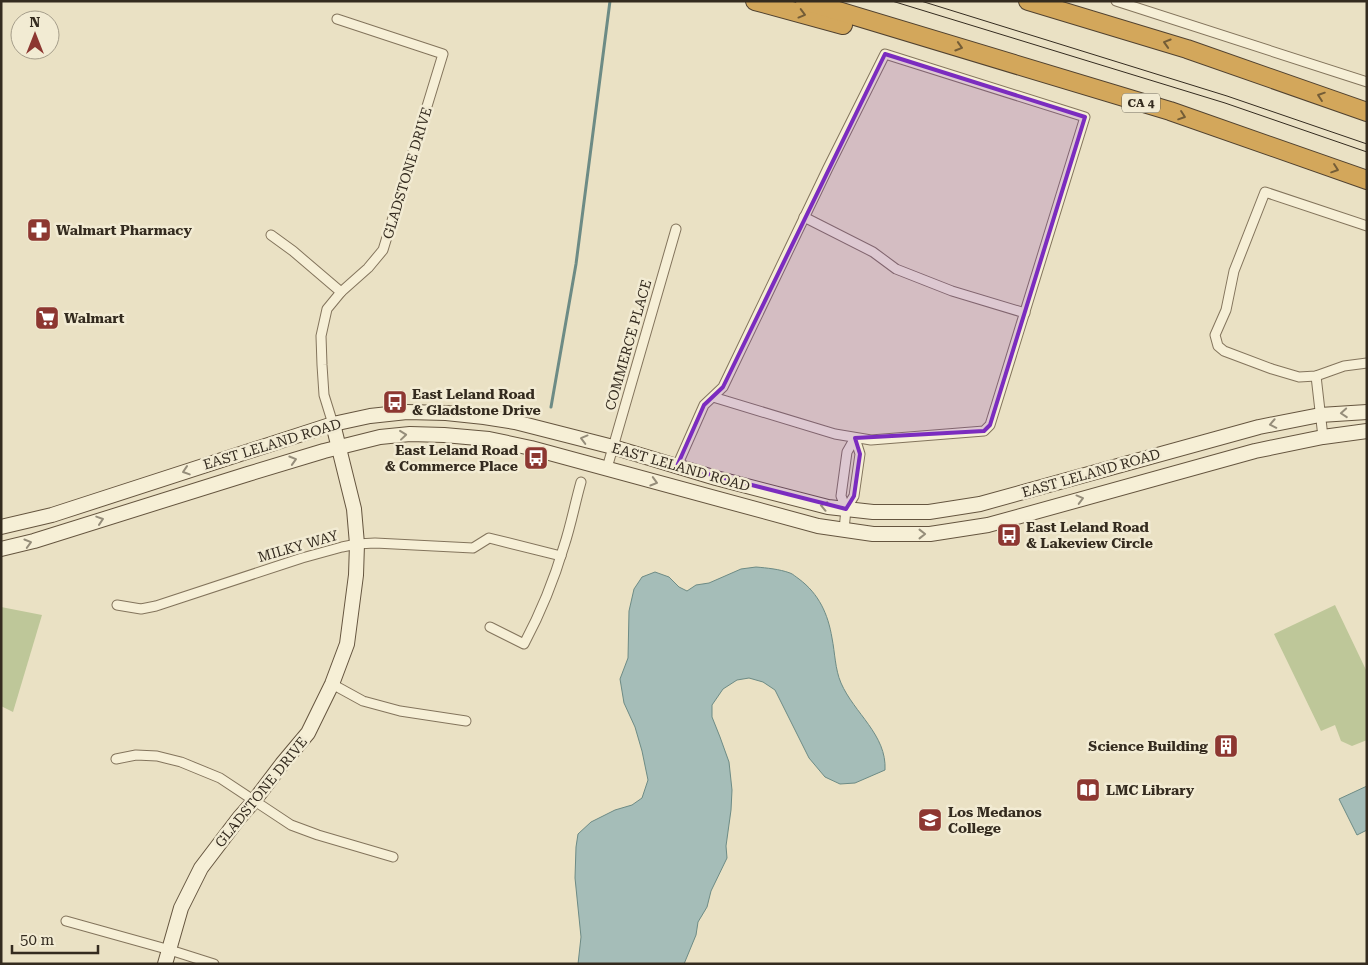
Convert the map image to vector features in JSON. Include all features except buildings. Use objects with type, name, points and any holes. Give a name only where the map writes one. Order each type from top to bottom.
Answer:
[{"type":"highway","points":[[755,1],[874,33],[913,33]]},
{"type":"highway","name":"CA 4","points":[[806,1],[1170,111],[1367,180]]},
{"type":"highway","points":[[1028,1],[1187,49],[1367,112]]},
{"type":"main road","name":"EAST LELAND ROAD","points":[[1,528],[52,515],[333,424],[379,415],[407,412],[446,413],[515,422],[614,447],[716,478],[828,507],[873,512],[929,512],[980,504],[1259,427],[1320,415],[1367,412]]},
{"type":"main road","name":"GLADSTONE DRIVE","points":[[165,964],[181,908],[201,868],[308,733],[332,684],[347,644],[356,575],[357,544],[354,509],[333,424]]},
{"type":"main road","name":"EAST LELAND ROAD","points":[[1,549],[34,541],[338,447],[380,437],[410,434],[489,439],[531,448],[818,526],[873,534],[930,534],[988,525],[1255,451],[1323,437],[1367,431]]},
{"type":"street","points":[[1116,1],[1367,82]]},
{"type":"street","name":"GLADSTONE DRIVE","points":[[333,424],[324,395],[322,365],[321,336],[327,309],[341,292],[368,268],[383,250],[443,54],[337,19]]},
{"type":"street","points":[[677,466],[704,406],[723,387],[804,217],[885,54],[1085,117],[990,425],[984,431],[871,440],[854,438],[713,398]]},
{"type":"street","points":[[1367,226],[1265,192],[1234,270],[1226,310],[1215,335],[1218,346],[1224,351],[1272,369],[1299,376],[1316,376],[1344,366],[1367,363]]},
{"type":"street","points":[[804,217],[873,252],[896,269],[952,291],[1024,313]]},
{"type":"street","name":"COMMERCE PLACE","points":[[607,468],[676,229]]},
{"type":"street","points":[[271,235],[341,292]]},
{"type":"street","points":[[1316,376],[1323,437]]},
{"type":"street","points":[[844,530],[846,509],[854,496],[860,454],[854,438]]},
{"type":"street","points":[[490,627],[524,644],[544,602],[561,556],[581,482]]},
{"type":"street","name":"MILKY WAY","points":[[117,605],[141,609],[156,606],[314,554],[357,544],[375,543],[473,548],[489,538],[561,556]]},
{"type":"street","points":[[332,684],[363,701],[400,711],[466,721]]},
{"type":"street","points":[[116,759],[136,755],[157,756],[181,762],[220,778],[291,825],[318,835],[394,857]]},
{"type":"street","points":[[66,921],[214,964]]},
{"type":"highlighted area","points":[[885,54],[1085,117],[990,425],[984,431],[855,438],[860,454],[854,496],[846,509],[677,466],[704,405],[723,387]]},
{"type":"green space","points":[[1335,605],[1367,672],[1367,740],[1352,746],[1341,741],[1335,725],[1321,731],[1274,634]]},
{"type":"green space","points":[[1,607],[42,615],[13,712],[1,706]]},
{"type":"water","points":[[756,567],[791,573],[812,591],[822,605],[832,638],[839,678],[847,694],[881,746],[885,770],[855,783],[840,784],[825,777],[809,758],[775,690],[763,682],[749,678],[737,680],[723,689],[712,705],[712,717],[729,762],[732,790],[726,846],[727,858],[711,891],[707,907],[698,922],[696,935],[684,964],[578,964],[581,937],[575,878],[578,834],[591,822],[615,810],[632,805],[642,798],[648,780],[635,727],[624,703],[620,679],[628,658],[629,611],[634,589],[642,577],[655,572],[669,577],[679,587],[687,591],[696,585],[709,583],[741,569]]},
{"type":"water","points":[[1367,786],[1367,830],[1357,835],[1339,799]]},
{"type":"waterway","points":[[551,407],[576,264],[610,1]]},
{"type":"tram line","points":[[892,1],[1225,103],[1367,152]]},
{"type":"tram line","points":[[921,1],[1227,96],[1367,144]]},
{"type":"place","name":"Walmart Pharmacy","points":[[39,230]]},
{"type":"place","name":"Walmart","points":[[47,318]]},
{"type":"place","name":"East Leland Road & Gladstone Drive","points":[[395,402]]},
{"type":"place","name":"East Leland Road & Commerce Place","points":[[536,458]]},
{"type":"place","name":"East Leland Road & Lakeview Circle","points":[[1009,535]]},
{"type":"place","name":"Science Building","points":[[1226,746]]},
{"type":"place","name":"LMC Library","points":[[1088,790]]},
{"type":"place","name":"Los Medanos College","points":[[930,820]]}]
